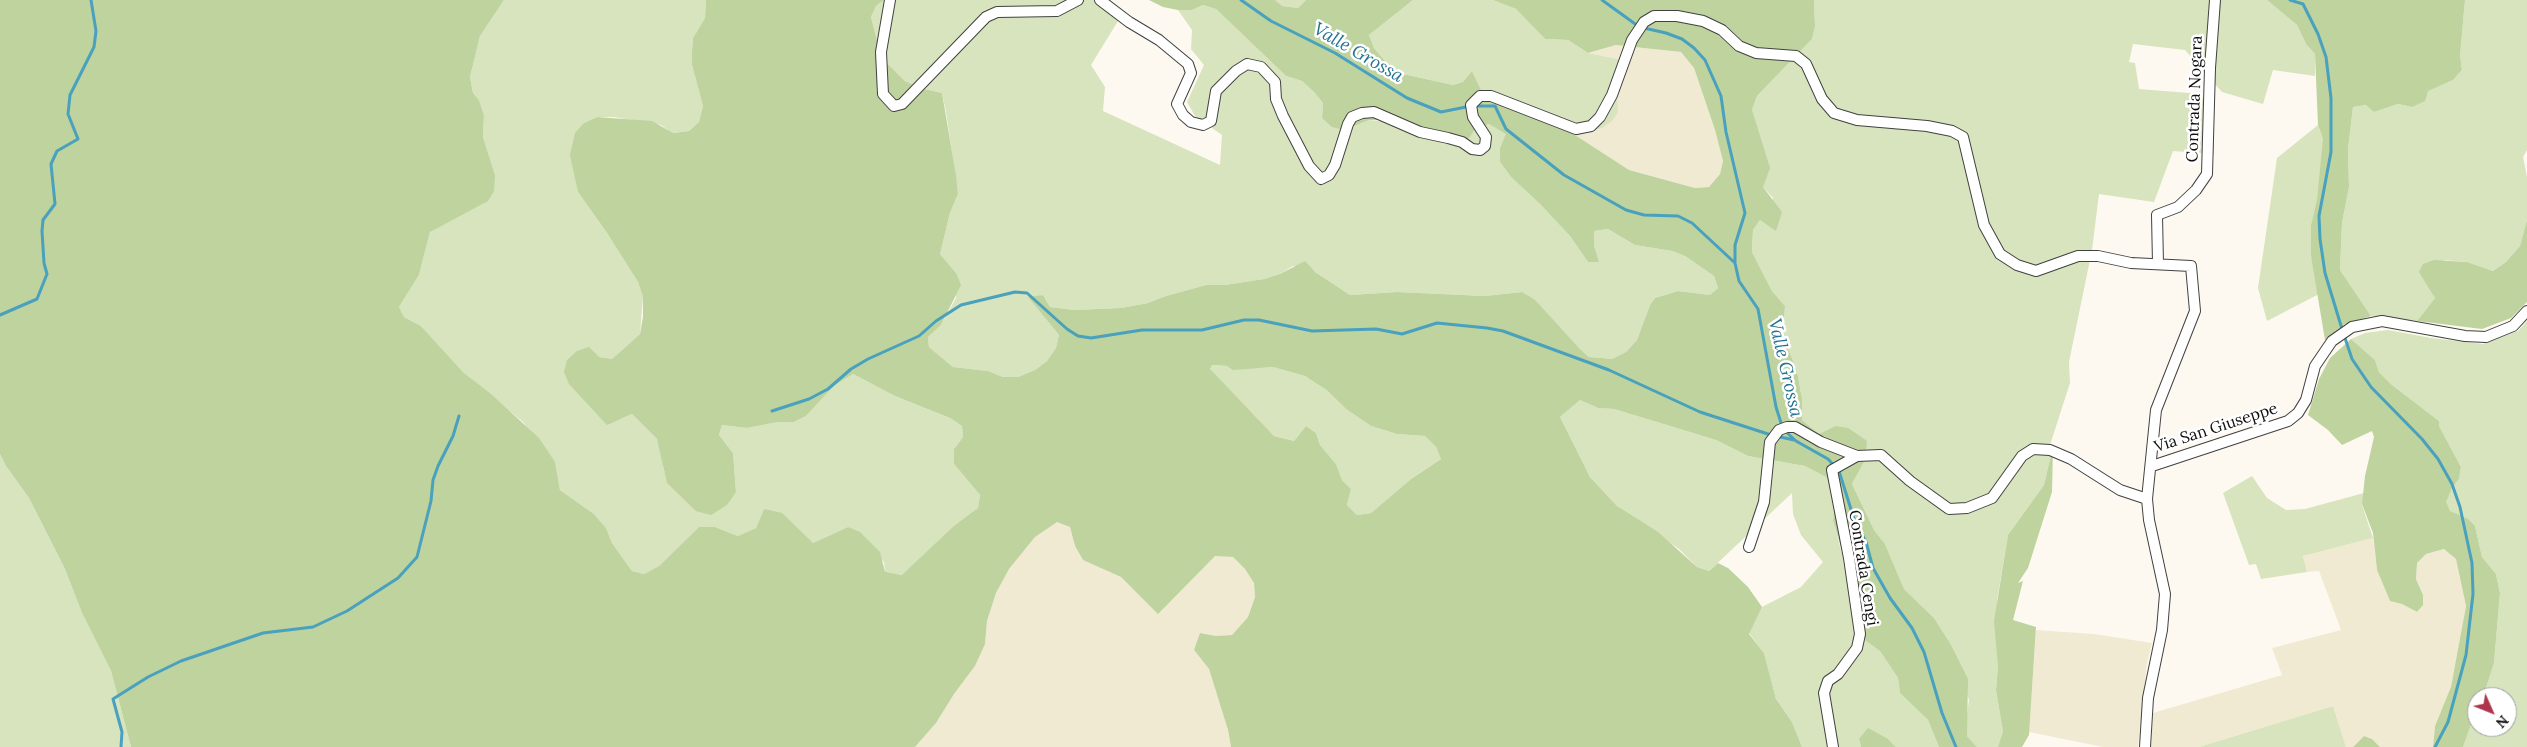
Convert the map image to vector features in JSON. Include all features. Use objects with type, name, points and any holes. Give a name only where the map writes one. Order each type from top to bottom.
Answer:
[{"type":"street","points":[[890,0],[881,52],[883,94],[894,106],[902,104],[986,16],[996,12],[1057,11],[1078,0]]},
{"type":"street","points":[[1100,0],[1129,22],[1159,40],[1188,64],[1191,73],[1177,104],[1183,115],[1191,122],[1203,125],[1211,121],[1216,91],[1236,71],[1247,64],[1261,67],[1275,82],[1276,99],[1283,116],[1308,166],[1321,180],[1329,175],[1335,165],[1352,117],[1362,113],[1374,112],[1420,132],[1462,142],[1472,149],[1480,150],[1485,146],[1486,137],[1473,117],[1471,105],[1480,96],[1491,96],[1576,129],[1591,126],[1600,117],[1612,95],[1632,40],[1644,22],[1654,16],[1677,16],[1703,21],[1722,30],[1739,46],[1756,53],[1796,56],[1806,64],[1822,99],[1834,113],[1857,120],[1927,126],[1952,131],[1963,137],[1984,225],[2000,254],[2017,265],[2036,270],[2078,256],[2098,256],[2131,263],[2191,266],[2195,311],[2156,410],[2152,466],[2147,499],[2149,520],[2165,594],[2162,630],[2148,698],[2145,747]]},
{"type":"street","name":"Contrada Nogara","points":[[2158,264],[2157,215],[2178,207],[2196,190],[2207,174],[2210,68],[2215,0]]},
{"type":"street","name":"Via San Giuseppe","points":[[2152,466],[2288,421],[2298,413],[2306,400],[2315,366],[2332,341],[2352,327],[2382,321],[2465,336],[2486,337],[2513,326],[2527,311]]},
{"type":"street","points":[[1749,547],[1764,502],[1770,442],[1779,430],[1795,427],[1821,442],[1857,456],[1881,455],[1910,481],[1948,509],[1973,506],[1992,498],[2022,456],[2033,449],[2050,450],[2071,459],[2120,490],[2147,499]]},
{"type":"street","name":"Contrada Cengi","points":[[1833,747],[1824,693],[1828,682],[1838,674],[1857,648],[1860,634],[1849,558],[1832,470],[1857,456]]},
{"type":"shaded area","points":[[1616,45],[1681,52],[1694,68],[1715,130],[1723,161],[1720,174],[1709,187],[1695,188],[1629,170],[1576,136],[1602,128],[1617,96],[1618,59],[1588,53]]},
{"type":"shaded area","points":[[1057,521],[1070,527],[1075,546],[1083,560],[1121,577],[1158,613],[1215,555],[1233,557],[1245,569],[1254,583],[1255,597],[1248,617],[1232,635],[1216,636],[1201,633],[1194,650],[1209,669],[1228,730],[1231,747],[915,747],[936,723],[954,694],[975,666],[985,644],[987,621],[996,593],[1009,569],[1035,537]]},
{"type":"shaded area","points":[[2373,538],[2377,570],[2390,601],[2402,604],[2417,612],[2423,605],[2423,595],[2416,579],[2417,563],[2426,554],[2444,549],[2456,558],[2466,606],[2451,688],[2435,726],[2433,747],[2380,747],[2372,739],[2364,736],[2353,747],[2346,747],[2333,706],[2199,747],[2151,747],[2153,713],[2282,675],[2272,648],[2341,630],[2319,571],[2307,572],[2303,556]]},
{"type":"shaded area","points":[[2036,630],[2094,634],[2152,643],[2147,663],[2138,747],[2103,747],[2029,732]]},
{"type":"green space","points":[[0,0],[504,0],[480,36],[470,77],[473,93],[479,100],[484,115],[483,137],[495,175],[494,191],[488,201],[430,232],[419,275],[399,307],[404,317],[421,326],[464,373],[491,394],[539,438],[555,462],[560,490],[594,514],[606,528],[612,543],[632,571],[644,574],[659,566],[699,527],[715,527],[738,536],[756,528],[764,509],[782,513],[813,543],[848,527],[860,532],[880,552],[885,572],[902,575],[954,526],[978,508],[980,495],[954,464],[954,449],[963,437],[962,426],[950,418],[895,396],[853,374],[834,386],[806,416],[794,422],[778,422],[747,428],[722,425],[719,435],[733,453],[736,492],[727,505],[711,515],[696,511],[667,483],[657,439],[632,414],[607,425],[569,384],[564,372],[567,360],[577,351],[589,347],[599,357],[612,359],[640,334],[643,317],[643,297],[638,282],[578,192],[570,155],[575,133],[584,123],[597,117],[652,121],[673,133],[689,131],[699,122],[703,106],[692,65],[692,51],[693,38],[705,18],[706,0],[884,0],[876,6],[871,17],[879,48],[885,61],[905,81],[920,88],[942,93],[956,176],[958,194],[950,213],[940,254],[956,273],[961,285],[941,325],[928,337],[929,347],[953,367],[988,371],[1003,377],[1018,377],[1035,370],[1047,361],[1056,348],[1059,335],[1028,297],[1043,295],[1050,307],[1074,310],[1121,308],[1148,303],[1206,285],[1225,285],[1264,279],[1280,274],[1305,261],[1315,272],[1350,295],[1397,292],[1485,296],[1522,292],[1535,300],[1589,357],[1612,359],[1626,352],[1637,340],[1650,305],[1655,298],[1678,291],[1710,295],[1718,288],[1714,276],[1685,256],[1672,251],[1635,245],[1608,229],[1594,231],[1594,245],[1599,262],[1588,262],[1570,236],[1511,177],[1500,162],[1500,148],[1506,134],[1489,124],[1475,129],[1467,141],[1388,120],[1369,120],[1345,130],[1332,127],[1322,118],[1323,103],[1314,92],[1302,81],[1286,76],[1216,9],[1203,5],[1192,10],[1178,10],[1163,7],[1149,0],[1275,0],[1282,6],[1298,8],[1306,0],[1413,0],[1369,35],[1374,48],[1385,61],[1403,74],[1453,85],[1463,82],[1472,71],[1482,92],[1544,122],[1561,126],[1629,170],[1695,188],[1709,187],[1720,174],[1723,161],[1715,130],[1694,68],[1681,52],[1616,45],[1588,53],[1568,40],[1545,39],[1516,9],[1493,0],[1814,0],[1815,27],[1812,39],[1757,96],[1752,110],[1770,168],[1763,187],[1782,212],[1776,231],[1760,220],[1753,230],[1752,252],[1772,291],[1785,306],[1783,336],[1797,371],[1802,399],[1802,420],[1819,434],[1835,426],[1848,428],[1867,441],[1865,460],[1852,484],[1874,530],[1885,544],[1904,589],[1934,618],[1950,643],[1968,679],[1967,736],[1977,747],[1939,747],[1928,720],[1900,693],[1898,678],[1880,651],[1866,641],[1855,614],[1851,580],[1833,521],[1836,494],[1826,477],[1805,466],[1748,456],[1716,440],[1614,409],[1598,408],[1580,400],[1560,417],[1590,477],[1617,506],[1658,532],[1697,567],[1709,571],[1718,563],[1728,568],[1748,587],[1762,607],[1749,634],[1764,653],[1776,699],[1792,722],[1802,747],[1231,747],[1228,730],[1209,669],[1194,650],[1200,633],[1216,636],[1232,635],[1248,617],[1255,597],[1254,583],[1245,569],[1233,557],[1215,556],[1158,614],[1121,577],[1083,560],[1075,546],[1070,527],[1057,522],[1035,537],[1009,569],[996,593],[987,621],[985,644],[975,666],[954,694],[936,723],[915,747],[131,747],[111,671],[82,613],[65,569],[29,498],[6,466],[0,454]],"holes":[[[1212,365],[1227,366],[1233,370],[1273,367],[1305,376],[1327,390],[1346,409],[1371,426],[1397,434],[1425,436],[1436,447],[1441,459],[1411,479],[1371,513],[1357,515],[1347,505],[1351,489],[1342,480],[1336,464],[1320,445],[1316,433],[1306,426],[1294,441],[1274,436],[1210,369]]]},
{"type":"green space","points":[[504,0],[706,0],[705,18],[693,38],[692,51],[692,65],[703,106],[699,122],[689,131],[672,133],[661,125],[614,117],[597,117],[584,123],[578,192],[638,282],[643,297],[640,334],[612,359],[599,357],[621,419],[632,414],[657,439],[663,457],[664,472],[736,492],[733,453],[719,435],[722,425],[747,428],[778,422],[794,422],[806,416],[834,386],[853,374],[895,396],[950,418],[962,426],[963,437],[954,449],[954,464],[980,495],[978,508],[903,575],[885,573],[884,562],[848,527],[813,543],[764,509],[756,528],[738,536],[715,527],[699,527],[659,566],[644,574],[632,571],[612,543],[606,528],[594,514],[560,490],[555,462],[523,422],[464,373],[421,326],[404,317],[399,307],[419,275],[430,232],[442,224],[495,175],[483,137],[484,115],[479,100],[473,93],[470,77],[480,36]]},
{"type":"green space","points":[[884,0],[1106,0],[1103,4],[1118,21],[1091,65],[1105,87],[1103,111],[1220,165],[1222,135],[1195,116],[1187,102],[1204,65],[1191,49],[1192,30],[1178,10],[1192,10],[1203,5],[1216,9],[1286,76],[1302,81],[1314,92],[1323,103],[1322,118],[1345,130],[1369,120],[1475,129],[1489,124],[1507,134],[1500,148],[1500,162],[1511,177],[1570,236],[1588,262],[1599,262],[1594,245],[1594,231],[1608,229],[1635,245],[1672,251],[1685,256],[1714,276],[1718,288],[1710,295],[1678,291],[1655,298],[1650,305],[1637,340],[1626,352],[1612,359],[1589,357],[1547,314],[1522,292],[1485,296],[1397,292],[1350,295],[1315,272],[1293,266],[1280,274],[1264,279],[1225,285],[1206,285],[1148,303],[1121,308],[1074,310],[1050,307],[1043,295],[1029,298],[1059,335],[1056,348],[1047,361],[1035,370],[1018,377],[1003,377],[988,371],[953,367],[929,347],[928,337],[941,325],[956,298],[956,273],[940,254],[950,213],[958,194],[946,112],[942,93],[920,88],[905,81],[885,61],[879,48],[871,17],[876,6]]},
{"type":"green space","points":[[1275,0],[1306,0],[1298,8],[1281,6]]},
{"type":"green space","points":[[1413,0],[1493,0],[1516,9],[1545,39],[1568,40],[1588,53],[1618,59],[1624,66],[1617,96],[1618,112],[1612,121],[1602,128],[1576,136],[1561,126],[1544,122],[1482,92],[1472,71],[1463,82],[1453,85],[1403,74],[1385,61],[1374,48],[1369,35]]},
{"type":"green space","points":[[1814,0],[2267,0],[2297,25],[2306,44],[2315,54],[2315,76],[2273,70],[2263,104],[2222,92],[2185,50],[2133,44],[2129,62],[2135,63],[2139,89],[2201,94],[2214,129],[2214,154],[2173,151],[2154,202],[2099,194],[2092,250],[2069,362],[2070,383],[2050,445],[2053,446],[2044,485],[2008,535],[1997,600],[1998,666],[1996,690],[2003,732],[2000,747],[1977,747],[1967,736],[1966,721],[1969,700],[1950,643],[1934,618],[1904,589],[1885,544],[1874,530],[1852,484],[1865,460],[1835,426],[1819,434],[1802,420],[1802,399],[1797,371],[1783,336],[1785,306],[1772,291],[1752,252],[1753,230],[1760,220],[1769,225],[1773,198],[1763,187],[1752,110],[1757,96],[1812,39],[1815,27]]},
{"type":"green space","points":[[2267,0],[2465,0],[2460,56],[2462,70],[2453,80],[2428,91],[2425,101],[2412,107],[2398,104],[2374,112],[2366,105],[2353,107],[2348,149],[2349,187],[2342,223],[2340,270],[2371,316],[2345,324],[2325,340],[2311,256],[2311,226],[2317,200],[2323,139],[2318,125],[2315,54],[2306,44],[2297,25]]},
{"type":"green space","points":[[2465,0],[2527,0],[2527,150],[2523,157],[2527,177],[2527,220],[2520,246],[2506,262],[2493,271],[2467,262],[2444,260],[2430,288],[2435,298],[2417,321],[2371,316],[2340,270],[2342,223],[2349,187],[2348,149],[2353,107],[2367,105],[2374,112],[2398,104],[2412,107],[2427,91],[2453,80],[2462,70],[2460,56]]},
{"type":"green space","points":[[2318,125],[2323,139],[2323,156],[2311,256],[2319,294],[2267,321],[2258,288],[2277,158]]},
{"type":"green space","points":[[2527,220],[2527,302],[2511,318],[2482,329],[2417,321],[2435,298],[2419,272],[2423,264],[2434,260],[2467,262],[2493,271],[2506,262],[2520,246]]},
{"type":"green space","points":[[2527,321],[2527,747],[2463,747],[2467,736],[2517,737],[2517,687],[2486,687],[2494,663],[2500,593],[2496,574],[2482,557],[2475,526],[2450,511],[2445,502],[2459,479],[2461,467],[2439,426],[2439,421],[2392,385],[2379,372],[2375,360],[2351,339],[2365,333],[2388,330],[2431,338],[2483,344],[2518,331]]},
{"type":"green space","points":[[2351,339],[2375,360],[2379,372],[2392,385],[2439,421],[2439,426],[2461,467],[2459,479],[2452,488],[2446,502],[2450,511],[2468,519],[2475,526],[2482,557],[2496,574],[2500,593],[2494,663],[2486,687],[2467,687],[2467,736],[2463,747],[2433,747],[2435,726],[2451,687],[2466,606],[2456,559],[2444,549],[2426,554],[2417,563],[2416,579],[2423,595],[2423,605],[2417,612],[2402,604],[2390,601],[2377,570],[2373,533],[2362,504],[2365,476],[2374,437],[2372,431],[2342,445],[2328,430],[2308,415],[2319,379],[2330,358]]},
{"type":"green space","points":[[1211,365],[1254,368],[1273,367],[1305,376],[1327,389],[1346,409],[1371,426],[1397,434],[1425,436],[1436,447],[1441,459],[1411,479],[1371,513],[1357,515],[1347,505],[1351,489],[1342,480],[1336,464],[1320,445],[1316,433],[1306,426],[1294,441],[1274,436],[1210,370]]},
{"type":"green space","points":[[1580,400],[1598,408],[1614,409],[1716,440],[1748,456],[1805,466],[1826,477],[1837,494],[1833,521],[1866,641],[1880,651],[1898,678],[1900,693],[1928,720],[1939,747],[1896,747],[1888,739],[1859,739],[1861,747],[1802,747],[1792,722],[1776,699],[1764,653],[1749,633],[1762,607],[1801,587],[1823,562],[1801,535],[1793,514],[1792,493],[1709,571],[1697,567],[1679,549],[1617,506],[1590,477],[1560,417]]},
{"type":"green space","points":[[2053,446],[2052,492],[2028,568],[2018,583],[2023,581],[2013,620],[2036,627],[2029,735],[2022,747],[1998,747],[2003,732],[1996,690],[1998,666],[1994,621],[2008,535],[2044,485]]},
{"type":"green space","points":[[0,454],[6,466],[29,498],[65,569],[82,613],[111,671],[131,747],[0,747]]},
{"type":"green space","points":[[2252,476],[2267,498],[2286,510],[2305,509],[2364,493],[2362,505],[2373,538],[2303,556],[2307,572],[2261,579],[2256,564],[2249,565],[2223,493]]},
{"type":"green space","points":[[2333,706],[2346,747],[2199,747]]},
{"type":"green space","points":[[1868,728],[1888,739],[1896,747],[1861,747],[1859,739]]},
{"type":"green space","points":[[2364,736],[2372,739],[2380,747],[2353,747]]},
{"type":"waterway","points":[[0,315],[37,299],[47,274],[44,263],[42,231],[43,220],[55,204],[51,164],[57,151],[78,139],[68,114],[70,95],[94,47],[96,31],[91,0]]},
{"type":"waterway","name":"Valle Grossa","points":[[1241,0],[1271,21],[1335,53],[1407,98],[1441,112],[1466,107]]},
{"type":"waterway","points":[[1602,0],[1638,26]]},
{"type":"waterway","points":[[2290,0],[2303,4],[2318,34],[2326,57],[2331,98],[2331,152],[2319,216],[2320,239],[2325,273],[2342,329],[2352,359],[2371,387],[2422,439],[2438,459],[2452,484],[2460,507],[2472,563],[2473,594],[2466,655],[2448,722],[2435,747]]},
{"type":"waterway","points":[[1644,28],[1682,39],[1694,48],[1705,60],[1721,96],[1726,132],[1745,213],[1735,245],[1735,263]]},
{"type":"waterway","name":"Valle Grossa","points":[[1478,106],[1495,106],[1506,129],[1564,175],[1626,210],[1644,215],[1678,216],[1692,223],[1735,263],[1739,281],[1758,309],[1776,407],[1782,426]]},
{"type":"waterway","points":[[772,411],[809,399],[828,389],[851,369],[868,359],[919,336],[936,321],[961,305],[1015,292],[1027,293],[1067,329],[1078,336],[1091,338],[1142,330],[1202,330],[1244,320],[1259,320],[1312,331],[1376,329],[1402,334],[1437,323],[1503,331],[1609,370],[1700,412],[1768,434]]},
{"type":"waterway","points":[[121,747],[122,732],[113,699],[148,677],[181,661],[263,633],[313,627],[347,611],[398,578],[417,557],[431,501],[433,480],[453,436],[459,416]]},
{"type":"waterway","name":"Valle Grossa","points":[[1785,431],[1796,441],[1828,459],[1839,471],[1854,519],[1866,542],[1873,568],[1890,598],[1912,628],[1924,652],[1942,713],[1956,747]]},
{"type":"waterway","points":[[1776,436],[1794,440]]}]
